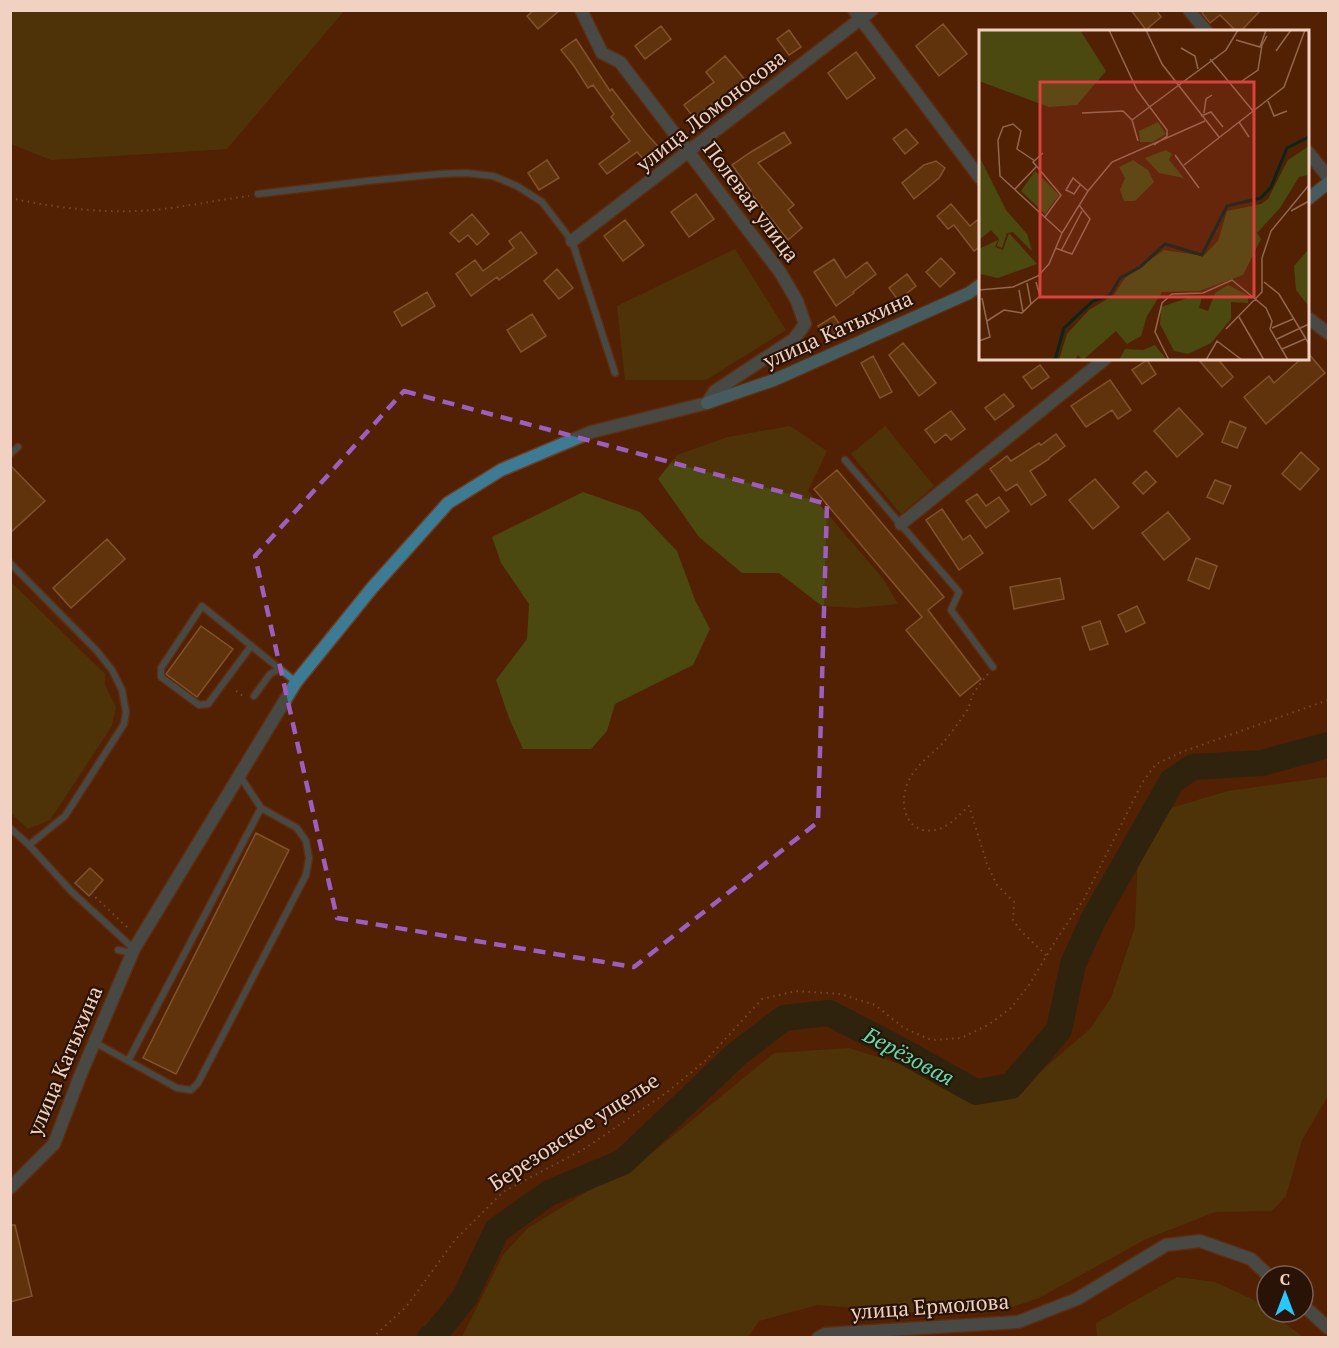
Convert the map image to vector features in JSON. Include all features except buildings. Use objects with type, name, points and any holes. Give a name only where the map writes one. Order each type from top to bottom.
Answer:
[{"type":"street","name":"Полевая улица","points":[[581,10],[602,53],[621,62],[780,272],[797,301],[805,324],[794,339],[715,392],[707,402]]},
{"type":"street","name":"улица Ломоносова","points":[[572,241],[689,152],[857,15],[872,10]]},
{"type":"street","points":[[1189,10],[1204,30]]},
{"type":"street","points":[[857,15],[979,175]]},
{"type":"street","points":[[1309,153],[1329,177]]},
{"type":"street","points":[[1309,198],[1329,183]]},
{"type":"street","name":"улица Катыхина","points":[[10,1188],[54,1144],[135,947],[296,682],[372,588],[448,503],[501,470],[591,432],[707,402],[774,380],[969,293],[979,286]]},
{"type":"street","points":[[1309,319],[1329,333]]},
{"type":"street","points":[[900,524],[1104,360]]},
{"type":"street","name":"улица Ермолова","points":[[818,1338],[825,1334],[1018,1322],[1077,1299],[1166,1245],[1200,1241],[1251,1259],[1256,1264]]},
{"type":"street","points":[[1315,1316],[1329,1328]]},
{"type":"lane","points":[[258,194],[367,181],[466,173],[493,176],[517,186],[542,202],[572,241],[615,373]]},
{"type":"lane","points":[[10,454],[18,447]]},
{"type":"lane","points":[[845,460],[959,592],[951,610],[993,667]]},
{"type":"lane","points":[[10,563],[97,651],[112,670],[122,690],[126,712],[124,724],[65,816],[29,845]]},
{"type":"lane","points":[[251,646],[208,704],[199,705],[161,677],[161,668],[202,606],[296,682]]},
{"type":"lane","points":[[254,696],[270,674],[279,669]]},
{"type":"lane","points":[[94,1042],[177,1088],[191,1090],[198,1083],[306,875],[309,858],[306,841],[297,828],[261,808],[239,775]]},
{"type":"lane","points":[[128,1061],[261,808]]},
{"type":"lane","points":[[10,828],[29,845],[72,892],[135,947]]},
{"type":"lane","points":[[118,950],[135,947]]},
{"type":"path","points":[[10,198],[37,204],[106,211],[152,210],[258,194]]},
{"type":"path","points":[[993,667],[972,694],[969,706],[959,722],[943,742],[919,764],[908,783],[904,798],[905,814],[917,828],[934,830],[941,828],[969,806],[987,864],[997,885],[1014,902],[1013,920],[1047,956]]},
{"type":"path","name":"Березовское ущелье","points":[[372,1338],[406,1307],[455,1240],[503,1192],[584,1149],[666,1093],[705,1060],[762,999],[796,991],[840,994],[875,1005],[904,1028],[931,1040],[961,1038],[988,1025],[1011,1008],[1029,985],[1084,899],[1142,783],[1156,764],[1182,752],[1329,700]]},
{"type":"path","points":[[91,893],[135,947]]},
{"type":"highlighted area","points":[[404,391],[827,504],[818,822],[634,967],[337,918],[255,556]]},
{"type":"shaded area","points":[[10,11],[344,11],[227,149],[51,160],[11,144]]},
{"type":"shaded area","points":[[735,249],[786,330],[706,380],[625,380],[617,306]]},
{"type":"shaded area","points":[[790,426],[827,451],[808,491],[884,580],[898,604],[857,608],[822,606],[779,573],[742,573],[699,537],[658,479],[677,455],[728,437]]},
{"type":"shaded area","points":[[885,426],[934,486],[901,514],[851,454]]},
{"type":"shaded area","points":[[583,492],[640,512],[677,551],[695,600],[710,629],[693,665],[615,704],[607,731],[591,749],[523,749],[496,680],[527,639],[529,604],[501,563],[492,537]]},
{"type":"shaded area","points":[[11,582],[105,674],[105,685],[116,707],[112,726],[50,820],[28,829],[11,813]]},
{"type":"shaded area","points":[[1328,777],[1328,1096],[1302,1140],[1286,1196],[1272,1211],[1215,1212],[1144,1240],[1039,1298],[1003,1310],[936,1314],[817,1305],[759,1321],[748,1337],[462,1337],[503,1255],[528,1228],[657,1149],[774,1053],[849,1048],[903,1065],[966,1098],[1002,1098],[1019,1090],[1090,1029],[1111,998],[1135,927],[1138,854],[1171,808],[1228,791]]},
{"type":"shaded area","points":[[1177,1277],[1215,1282],[1254,1300],[1255,1324],[1286,1324],[1303,1337],[1097,1337],[1096,1323]]},
{"type":"waterway","name":"Берёзовая","points":[[430,1338],[465,1297],[497,1230],[549,1193],[623,1162],[737,1054],[784,1018],[829,1013],[976,1092],[1011,1086],[1059,1030],[1073,964],[1093,920],[1172,781],[1193,767],[1262,763],[1328,745]]}]
